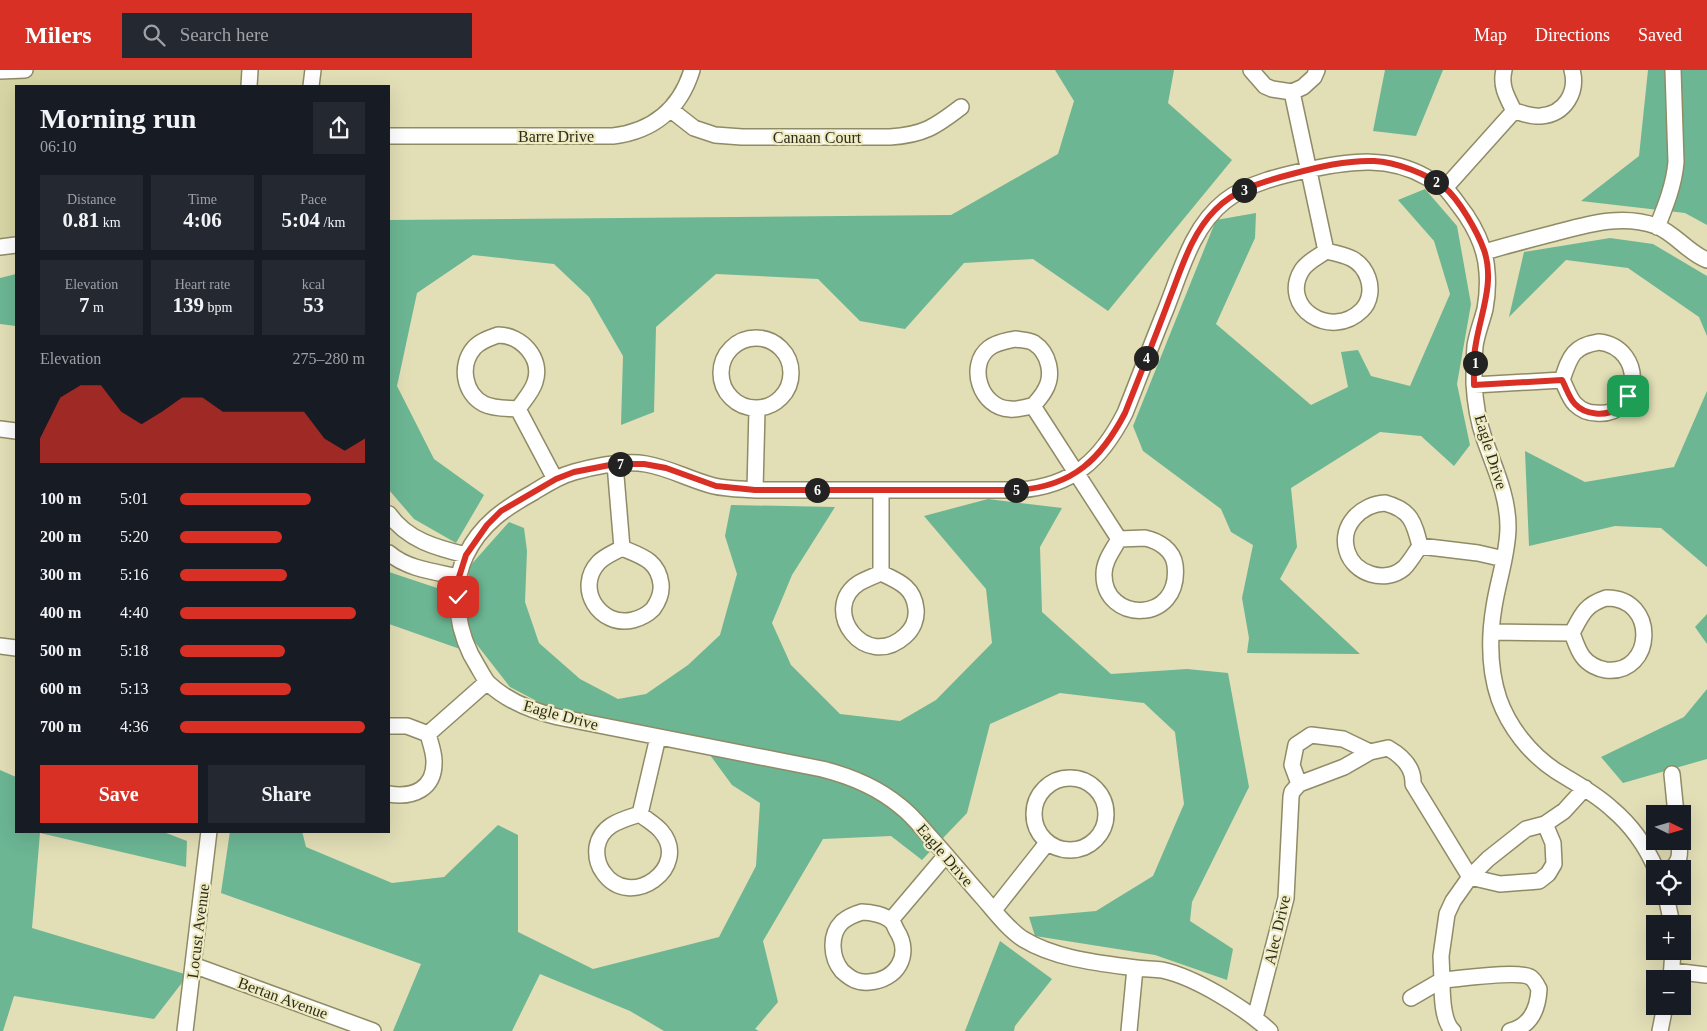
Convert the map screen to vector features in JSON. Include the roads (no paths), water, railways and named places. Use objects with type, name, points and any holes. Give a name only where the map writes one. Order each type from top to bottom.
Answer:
[{"type":"street","points":[[0,71],[25,70]]},
{"type":"street","points":[[249,85],[250,70]]},
{"type":"street","points":[[311,85],[313,70]]},
{"type":"street","name":"Barre Drive","points":[[390,136],[613,136],[646,127],[671,110],[688,84],[692,70]]},
{"type":"street","points":[[1251,70],[1265,86],[1292,92],[1303,87],[1314,77],[1317,70]]},
{"type":"street","points":[[1504,70],[1502,79],[1504,90],[1514,111]]},
{"type":"street","points":[[1514,111],[1542,116],[1553,113],[1562,107],[1568,101],[1573,91],[1572,70]]},
{"type":"street","points":[[1657,226],[1675,178],[1673,70]]},
{"type":"street","points":[[1292,92],[1326,252]]},
{"type":"street","name":"Canaan Court","points":[[671,110],[694,128],[720,135],[742,137],[890,137],[907,136],[934,127],[961,107]]},
{"type":"street","points":[[1445,188],[1514,111]]},
{"type":"street","name":"Eagle Drive","points":[[1270,1031],[1255,1018],[1214,992],[1175,974],[1162,970],[1135,968],[1063,956],[1039,947],[1015,933],[912,817],[900,806],[876,790],[851,778],[822,769],[534,711],[506,697],[487,682],[467,649],[461,632],[458,614],[459,577],[466,555],[487,525],[501,511],[556,479],[574,472],[615,464],[644,464],[666,468],[716,486],[755,490],[881,491],[1038,488],[1059,482],[1093,459],[1110,441],[1122,419],[1190,246],[1206,220],[1215,210],[1234,194],[1262,182],[1335,164],[1375,161],[1408,168],[1445,188],[1476,231],[1485,252],[1487,272],[1486,301],[1475,345],[1474,385],[1478,421],[1498,472],[1505,497],[1508,528],[1504,559],[1494,604],[1491,632],[1491,669],[1499,699],[1511,724],[1524,743],[1555,771],[1584,788],[1612,808],[1630,826],[1652,860]]},
{"type":"street","points":[[1485,252],[1601,221],[1625,220],[1657,226],[1707,260]]},
{"type":"street","points":[[0,247],[15,245]]},
{"type":"street","points":[[1326,252],[1346,255],[1352,258],[1361,265],[1370,282],[1367,305],[1346,321],[1332,323],[1320,320],[1311,315],[1301,304],[1298,282],[1302,271],[1309,262],[1326,252]]},
{"type":"street","points":[[498,335],[505,335],[516,339],[530,351],[534,359],[537,372],[536,381],[532,391],[518,408],[490,407],[482,403],[473,396],[465,379],[466,366],[473,349],[481,342],[498,335]]},
{"type":"street","points":[[751,338],[764,338],[775,343],[791,361],[792,378],[788,389],[778,401],[757,409],[735,401],[721,382],[720,371],[727,351],[739,342],[751,338]]},
{"type":"street","points":[[1015,339],[1034,343],[1043,352],[1048,361],[1049,381],[1033,406],[1010,409],[1001,408],[985,396],[978,382],[979,367],[983,355],[989,348],[1000,342],[1015,339]]},
{"type":"street","points":[[1600,342],[1616,347],[1624,354],[1632,369],[1633,377],[1632,388],[1621,406],[1611,412],[1602,414],[1591,413],[1581,409],[1574,403],[1562,380],[1569,359],[1576,350],[1588,343],[1600,342]]},
{"type":"street","points":[[1474,385],[1562,380]]},
{"type":"street","points":[[1033,406],[1119,539]]},
{"type":"street","points":[[518,408],[556,479]]},
{"type":"street","points":[[755,490],[757,409]]},
{"type":"street","points":[[0,430],[15,432]]},
{"type":"street","points":[[615,464],[622,548]]},
{"type":"street","points":[[880,573],[881,491]]},
{"type":"street","points":[[1386,503],[1396,506],[1406,513],[1413,522],[1420,546],[1405,567],[1385,576],[1374,576],[1361,570],[1354,564],[1346,550],[1346,538],[1352,520],[1358,513],[1373,506],[1386,503]]},
{"type":"street","points":[[390,515],[401,528],[425,543],[466,555]]},
{"type":"street","points":[[1145,538],[1162,544],[1169,552],[1174,562],[1176,577],[1174,588],[1169,596],[1157,606],[1146,611],[1135,611],[1121,605],[1111,596],[1105,584],[1104,573],[1107,561],[1119,539],[1145,538]]},
{"type":"street","points":[[1420,546],[1478,553],[1504,559]]},
{"type":"street","points":[[622,548],[648,558],[655,566],[662,588],[657,603],[650,612],[640,618],[626,622],[616,621],[604,615],[594,606],[588,589],[593,571],[600,561],[622,548]]},
{"type":"street","points":[[390,554],[424,570],[459,577]]},
{"type":"street","points":[[880,573],[902,583],[907,588],[915,603],[917,614],[907,634],[896,644],[879,647],[863,643],[848,629],[844,616],[844,607],[851,590],[859,583],[880,573]]},
{"type":"street","points":[[1615,598],[1628,602],[1639,614],[1644,629],[1644,640],[1635,660],[1629,665],[1618,670],[1608,670],[1592,666],[1583,657],[1572,633],[1583,611],[1588,606],[1595,601],[1615,598]]},
{"type":"street","points":[[1491,632],[1572,633]]},
{"type":"street","points":[[0,646],[15,648]]},
{"type":"street","points":[[428,734],[487,682]]},
{"type":"street","points":[[390,726],[407,726],[428,734]]},
{"type":"street","points":[[390,794],[402,796],[411,794],[424,787],[430,779],[434,769],[434,759],[428,734]]},
{"type":"street","points":[[1370,752],[1343,738],[1311,735],[1296,745],[1292,765],[1299,784],[1344,767],[1370,752],[1388,748],[1400,756],[1414,773],[1413,784],[1470,877],[1500,884],[1539,881],[1548,874],[1554,864],[1553,844],[1545,824]]},
{"type":"street","points":[[640,814],[658,737]]},
{"type":"street","points":[[1672,774],[1675,805]]},
{"type":"street","points":[[1064,779],[1083,781],[1093,787],[1100,796],[1106,817],[1100,834],[1087,846],[1074,850],[1059,849],[1047,843],[1036,824],[1034,813],[1035,802],[1040,792],[1045,787],[1064,779]]},
{"type":"street","name":"Alec Drive","points":[[1255,1018],[1286,898],[1291,797],[1292,792],[1299,784]]},
{"type":"street","points":[[1453,1031],[1450,1028],[1443,1006],[1441,956],[1447,914],[1452,901],[1470,877],[1488,860],[1526,829],[1545,824],[1564,811],[1584,788]]},
{"type":"street","points":[[640,814],[660,830],[664,836],[669,856],[666,866],[654,881],[645,886],[631,888],[618,886],[607,879],[598,866],[597,849],[600,839],[606,829],[614,823],[640,814]]},
{"type":"street","name":"Locust Avenue","points":[[185,1031],[209,833]]},
{"type":"street","points":[[994,910],[1047,843]]},
{"type":"street","points":[[891,920],[946,855]]},
{"type":"street","points":[[862,912],[871,912],[891,920],[902,938],[902,960],[897,969],[888,977],[875,982],[853,980],[841,969],[834,956],[833,942],[837,928],[852,915],[862,912]]},
{"type":"street","name":"Bertan Avenue","points":[[193,965],[373,1031]]},
{"type":"street","points":[[1129,1031],[1135,968]]},
{"type":"street","points":[[1411,998],[1442,980],[1514,974],[1528,976],[1532,978],[1540,990],[1536,1012],[1519,1029],[1510,1031]]},
{"type":"street","points":[[1691,975],[1706,975]]},
{"type":"street","points":[[1660,1031],[1663,1015]]}]
